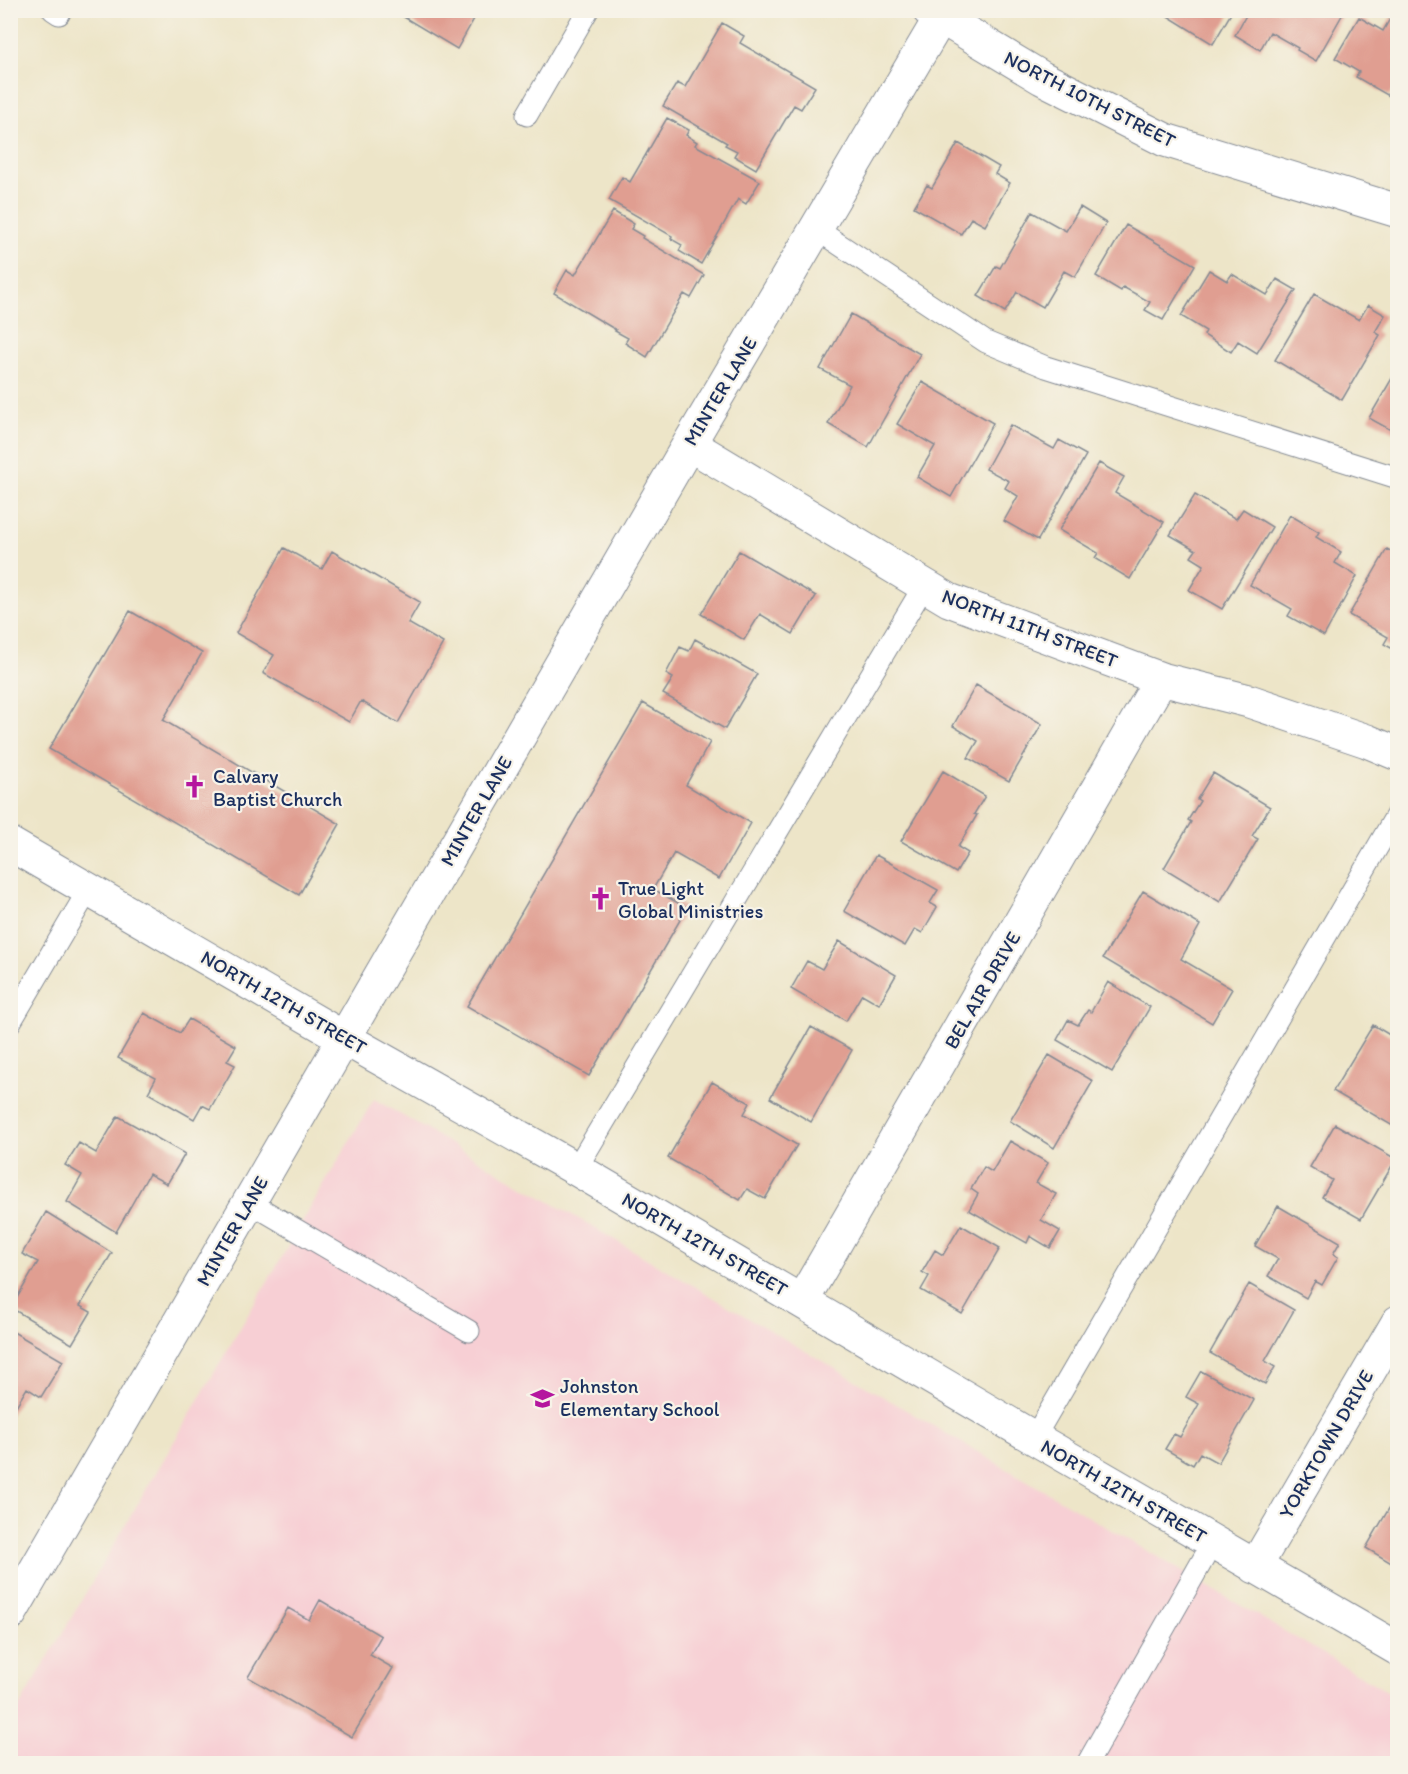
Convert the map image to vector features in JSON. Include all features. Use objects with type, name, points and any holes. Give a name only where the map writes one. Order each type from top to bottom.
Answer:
[{"type":"street","name":"NORTH 10TH STREET","points":[[938,13],[1042,78],[1166,140],[1398,211]]},
{"type":"street","name":"MINTER LANE","points":[[10,1614],[816,229],[938,13]]},
{"type":"street","name":"NORTH 11TH STREET","points":[[689,444],[949,600],[1161,679],[1249,701],[1367,741],[1398,754]]},
{"type":"street","name":"BEL AIR DRIVE","points":[[802,1301],[1161,679]]},
{"type":"street","name":"NORTH 12TH STREET","points":[[10,844],[344,1038],[576,1169],[1398,1649]]},
{"type":"street","name":"YORKTOWN DRIVE","points":[[1255,1567],[1398,1322]]},
{"type":"lane","points":[[53,10],[59,14],[61,10]]},
{"type":"lane","points":[[528,115],[588,10]]},
{"type":"lane","points":[[816,229],[986,342],[1046,367],[1398,478]]},
{"type":"lane","points":[[576,1169],[924,586]]},
{"type":"lane","points":[[1034,1438],[1398,812]]},
{"type":"lane","points":[[10,1023],[89,889]]},
{"type":"lane","points":[[249,1202],[469,1331]]},
{"type":"lane","points":[[1087,1764],[1213,1542]]},
{"type":"shaded area","name":"Johnston Elementary School","points":[[374,1099],[1397,1697],[1397,1764],[11,1764],[11,1721]]},
{"type":"building","points":[[392,10],[479,10],[457,49]]},
{"type":"building","points":[[1158,10],[1233,10],[1213,44]]},
{"type":"building","points":[[1249,10],[1345,10],[1316,61],[1270,32],[1260,50],[1235,35]]},
{"type":"building","points":[[1359,17],[1383,31],[1391,17],[1398,21],[1398,94],[1392,90],[1389,96],[1356,77],[1359,72],[1335,58]]},
{"type":"building","points":[[722,23],[744,36],[740,43],[815,87],[801,109],[794,105],[756,169],[734,156],[737,151],[725,145],[727,143],[663,106],[677,83],[685,87]]},
{"type":"building","points":[[667,118],[689,130],[686,135],[697,142],[695,145],[760,181],[746,204],[738,199],[701,264],[679,251],[682,245],[671,239],[672,236],[609,200],[622,177],[630,182]]},
{"type":"building","points":[[958,143],[999,167],[995,174],[1010,183],[985,226],[971,218],[961,234],[914,207],[927,185],[932,188]]},
{"type":"building","points":[[1080,207],[1106,223],[1075,277],[1064,271],[1043,307],[1017,292],[1005,312],[978,296],[996,266],[1000,268],[1032,212],[1066,231]]},
{"type":"building","points":[[613,211],[634,224],[631,229],[643,236],[642,238],[704,275],[691,298],[684,294],[647,357],[625,343],[628,338],[554,293],[567,270],[575,275]]},
{"type":"building","points":[[1126,225],[1195,265],[1163,320],[1145,310],[1150,302],[1123,287],[1121,291],[1096,276]]},
{"type":"building","points":[[1209,270],[1227,281],[1232,274],[1267,295],[1277,279],[1296,290],[1257,353],[1238,341],[1231,352],[1204,335],[1206,331],[1181,316]]},
{"type":"building","points":[[1314,294],[1359,320],[1368,305],[1385,315],[1375,332],[1380,335],[1342,400],[1275,360]]},
{"type":"building","points":[[851,314],[920,354],[868,447],[828,424],[850,385],[820,369]]},
{"type":"building","points":[[1398,368],[1398,434],[1369,418]]},
{"type":"building","points":[[922,382],[993,423],[951,497],[917,477],[935,446],[897,424]]},
{"type":"building","points":[[1010,425],[1054,449],[1059,440],[1086,455],[1038,540],[1004,521],[1018,496],[1005,488],[1009,481],[986,469]]},
{"type":"building","points":[[1099,463],[1124,477],[1115,493],[1164,522],[1130,579],[1095,558],[1098,553],[1059,530]]},
{"type":"building","points":[[1195,495],[1236,519],[1243,509],[1272,527],[1222,609],[1189,590],[1204,565],[1191,557],[1196,550],[1170,535]]},
{"type":"building","points":[[1290,515],[1319,532],[1316,537],[1341,552],[1335,563],[1357,576],[1324,636],[1288,616],[1292,609],[1250,585]]},
{"type":"building","name":"Calvary Baptist Church","points":[[284,548],[322,569],[332,551],[420,602],[408,623],[443,643],[398,723],[361,701],[349,722],[263,673],[274,655],[236,633]]},
{"type":"building","points":[[1387,549],[1398,556],[1398,652],[1384,644],[1388,637],[1349,615]]},
{"type":"building","points":[[739,551],[816,596],[793,634],[760,614],[744,640],[701,614]]},
{"type":"building","name":"Calvary Baptist Church","points":[[130,611],[202,653],[163,720],[340,824],[299,895],[49,749]]},
{"type":"building","points":[[695,639],[757,674],[725,729],[663,694],[673,678],[666,674],[680,647],[689,651]]},
{"type":"building","points":[[976,685],[1042,724],[1009,781],[968,758],[978,741],[953,726]]},
{"type":"building","name":"True Light Global Ministries","points":[[643,703],[710,742],[686,785],[751,823],[719,879],[674,853],[653,889],[687,908],[589,1076],[467,1006]]},
{"type":"building","points":[[943,771],[985,796],[974,814],[977,815],[958,847],[968,853],[956,873],[901,841]]},
{"type":"building","points":[[1213,773],[1270,807],[1252,836],[1258,839],[1220,902],[1164,868],[1191,822],[1188,820],[1200,801],[1197,799]]},
{"type":"building","points":[[876,855],[938,890],[930,903],[937,907],[922,933],[915,929],[905,946],[844,911]]},
{"type":"building","points":[[1143,891],[1200,925],[1181,959],[1232,989],[1212,1023],[1103,958]]},
{"type":"building","points":[[839,941],[896,975],[879,1004],[862,994],[846,1021],[791,989],[807,961],[822,969]]},
{"type":"building","points":[[1108,982],[1150,1007],[1112,1072],[1057,1040],[1068,1020],[1078,1025],[1088,1010],[1091,1012]]},
{"type":"building","points":[[144,1013],[180,1033],[189,1019],[236,1046],[227,1061],[235,1065],[210,1109],[202,1105],[194,1119],[148,1093],[156,1078],[118,1058]]},
{"type":"building","points":[[1373,1025],[1398,1040],[1398,1129],[1333,1091]]},
{"type":"building","points":[[811,1027],[852,1050],[811,1122],[770,1098]]},
{"type":"building","points":[[1049,1055],[1093,1081],[1054,1148],[1010,1121]]},
{"type":"building","points":[[712,1082],[750,1103],[744,1114],[797,1145],[765,1199],[747,1189],[740,1200],[668,1158]]},
{"type":"building","points":[[118,1116],[185,1154],[167,1184],[149,1174],[116,1232],[67,1202],[82,1175],[65,1165],[79,1143],[96,1153]]},
{"type":"building","points":[[1335,1124],[1396,1159],[1361,1219],[1322,1197],[1332,1180],[1310,1167]]},
{"type":"building","points":[[1010,1141],[1048,1163],[1036,1183],[1056,1194],[1041,1220],[1060,1231],[1050,1248],[1030,1236],[1027,1243],[969,1210],[978,1194],[971,1189],[984,1167],[992,1172]]},
{"type":"building","points":[[1278,1206],[1340,1242],[1333,1254],[1338,1257],[1322,1285],[1315,1281],[1306,1298],[1268,1276],[1278,1259],[1255,1246]]},
{"type":"building","points":[[46,1212],[112,1253],[80,1306],[91,1312],[72,1344],[11,1308],[38,1262],[22,1254]]},
{"type":"building","points":[[961,1225],[1000,1248],[962,1314],[921,1290],[929,1276],[922,1272],[935,1250],[943,1255]]},
{"type":"building","points":[[1249,1284],[1294,1310],[1265,1361],[1275,1367],[1265,1384],[1210,1353]]},
{"type":"building","points":[[10,1330],[63,1361],[41,1397],[27,1388],[10,1416]]},
{"type":"building","points":[[1201,1371],[1254,1400],[1218,1463],[1200,1453],[1193,1465],[1165,1449],[1174,1434],[1180,1437],[1199,1404],[1186,1397]]},
{"type":"building","points":[[1398,1493],[1398,1567],[1366,1548]]},
{"type":"building","points":[[320,1600],[381,1636],[370,1655],[393,1668],[352,1737],[248,1677],[288,1608],[309,1620]]},
{"type":"place","name":"Calvary Baptist Church","points":[[195,787]]},
{"type":"place","name":"True Light Global Ministries","points":[[600,899]]},
{"type":"place","name":"Johnston Elementary School","points":[[542,1398]]}]
